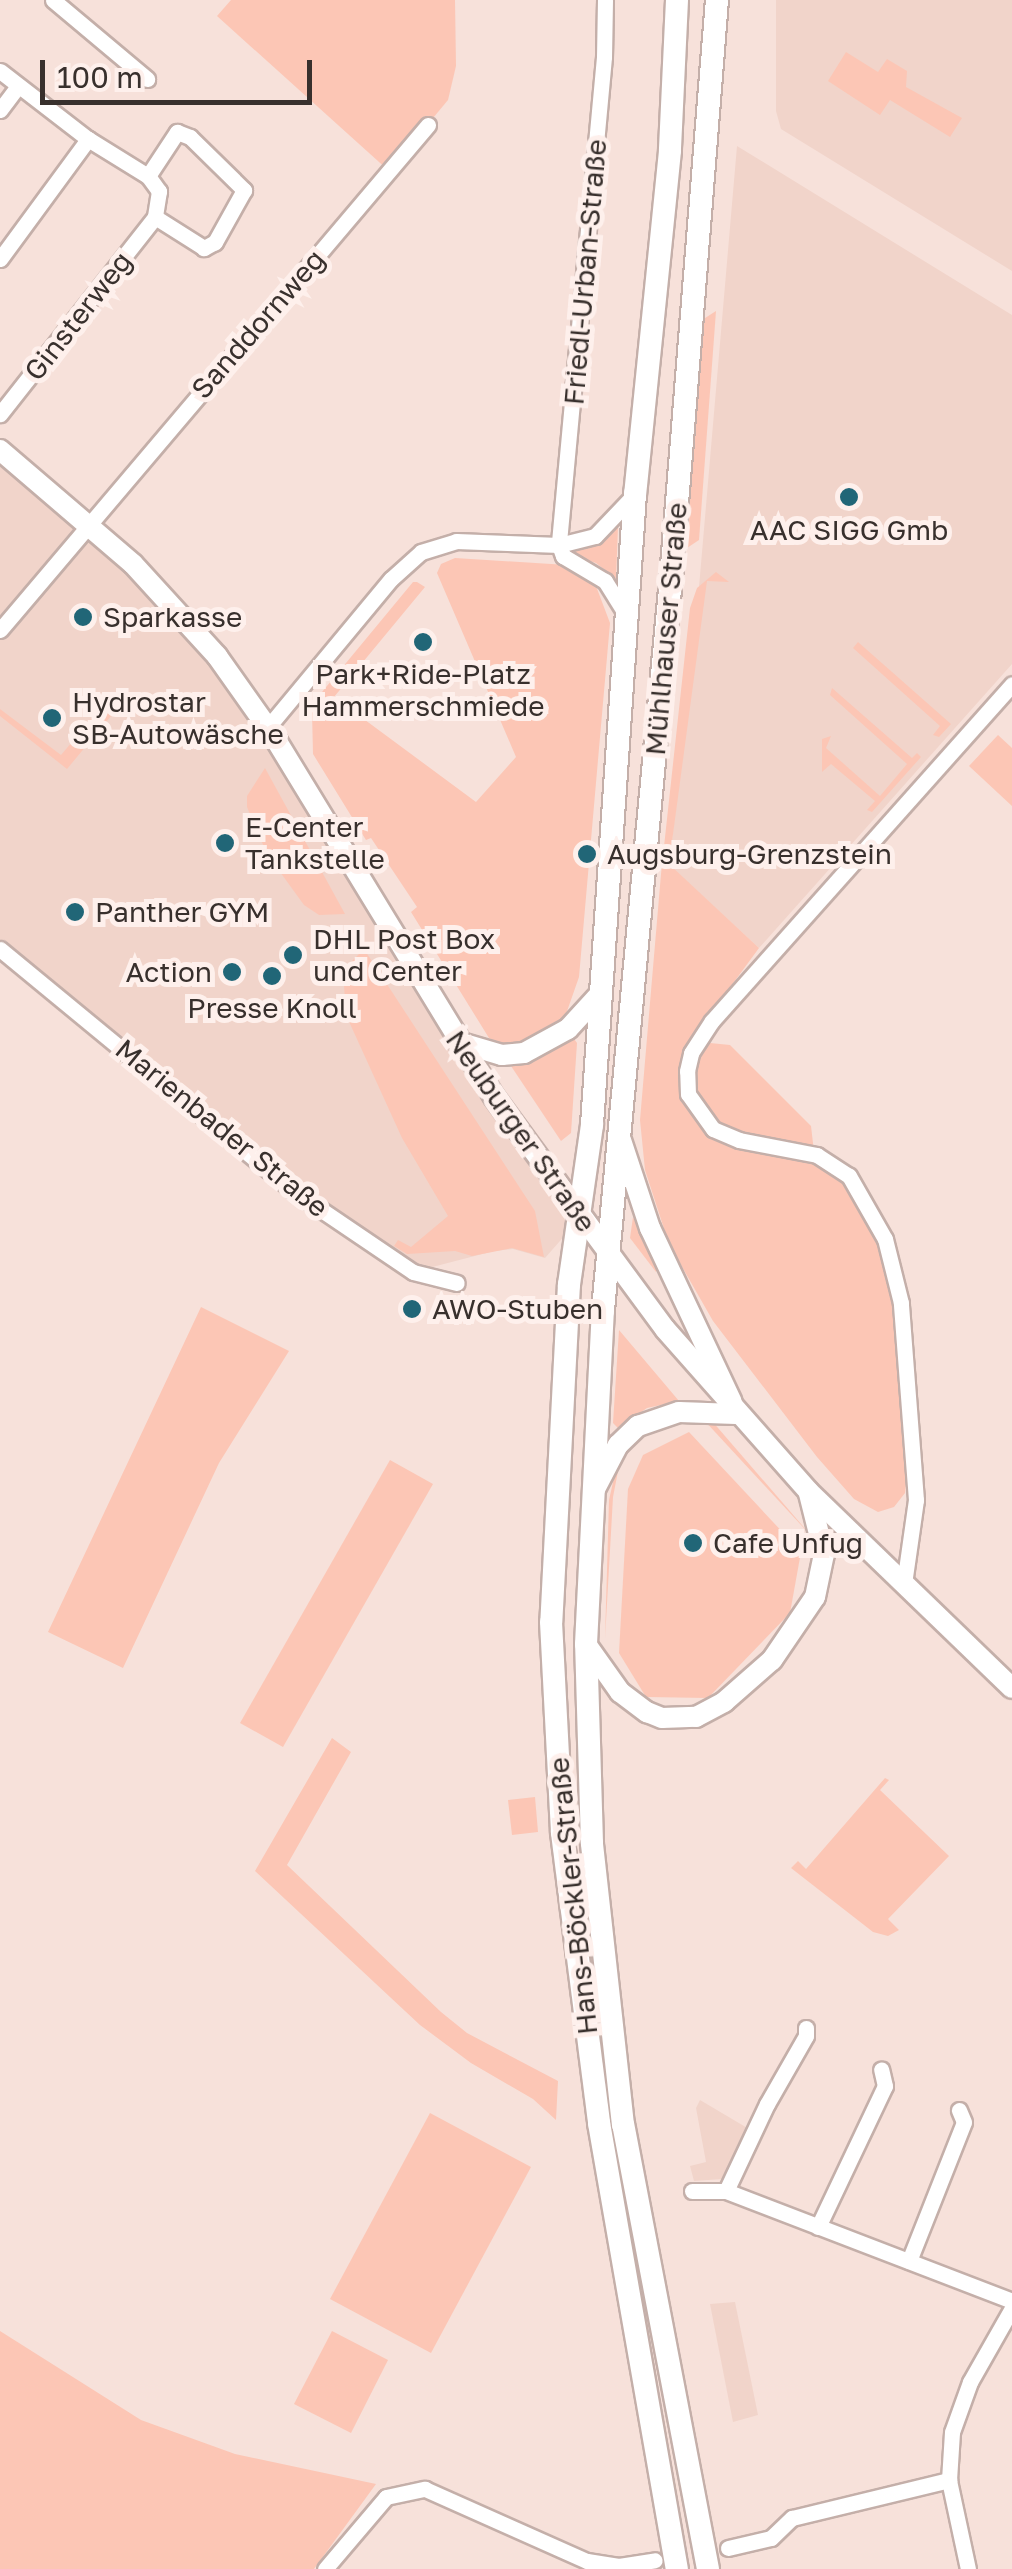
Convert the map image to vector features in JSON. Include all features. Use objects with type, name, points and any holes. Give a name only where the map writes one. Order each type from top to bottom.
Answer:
[{"type":"main road","name":"Mühlhauser Straße","points":[[581,1217],[601,993],[635,494],[670,151],[678,0]]},
{"type":"main road","name":"Mühlhauser Straße","points":[[611,1258],[717,0]]},
{"type":"main road","name":"Hans-Böckler-Straße","points":[[581,1217],[569,1284],[552,1622],[562,1833],[599,2122],[678,2569]]},
{"type":"main road","name":"Hans-Böckler-Straße","points":[[611,1258],[603,1310],[586,1644],[592,1843],[623,2125],[708,2569]]},
{"type":"street","points":[[53,0],[147,79]]},
{"type":"street","name":"Friedl-Urban-Straße","points":[[559,544],[603,74],[606,0]]},
{"type":"street","points":[[0,71],[88,139],[148,176],[159,190],[155,218],[204,248],[215,242],[244,190],[190,137],[177,132],[148,176]]},
{"type":"street","points":[[0,110],[18,86]]},
{"type":"street","name":"Sanddornweg","points":[[0,630],[428,125]]},
{"type":"street","points":[[0,259],[88,139]]},
{"type":"street","name":"Ginsterweg","points":[[0,414],[155,218]]},
{"type":"street","name":"Neuburger Straße","points":[[0,450],[87,523],[174,607],[268,727],[458,1042],[611,1258],[736,1414],[809,1492],[1012,1688]]},
{"type":"street","points":[[268,727],[391,580],[421,552],[474,540],[559,544],[605,530],[635,494]]},
{"type":"street","points":[[559,544],[563,556],[605,581],[626,614]]},
{"type":"street","points":[[904,1584],[916,1500],[901,1303],[885,1238],[849,1176],[818,1155],[740,1140],[713,1129],[688,1094],[687,1071],[691,1054],[712,1022],[1012,684]]},
{"type":"street","name":"Marienbader Straße","points":[[0,949],[292,1190],[414,1272],[457,1283]]},
{"type":"street","points":[[458,1042],[502,1054],[524,1053],[568,1028],[601,993]]},
{"type":"street","points":[[594,1493],[618,1445],[638,1426],[679,1412],[736,1414],[721,1371],[650,1228],[621,1140]]},
{"type":"street","points":[[586,1644],[620,1692],[646,1712],[662,1718],[696,1717],[724,1702],[772,1660],[815,1597],[824,1554],[809,1492]]},
{"type":"street","points":[[726,2192],[767,2104],[806,2036],[806,2028]]},
{"type":"street","points":[[818,2227],[884,2086],[880,2069]]},
{"type":"street","points":[[908,2261],[964,2122],[959,2110]]},
{"type":"street","points":[[692,2191],[726,2192],[1012,2304],[959,2408],[949,2480],[968,2569]]},
{"type":"street","points":[[728,2548],[771,2538],[792,2518],[949,2480]]},
{"type":"street","points":[[325,2569],[386,2498],[426,2488],[587,2562],[618,2566],[654,2560]]},
{"type":"shaded area","points":[[231,0],[455,0],[456,66],[448,100],[389,171],[217,16]]},
{"type":"shaded area","points":[[776,0],[1012,0],[1012,271],[781,129],[776,111]]},
{"type":"shaded area","points":[[846,52],[878,72],[887,59],[907,71],[906,87],[962,118],[950,137],[890,100],[880,115],[828,81]]},
{"type":"shaded area","points":[[737,146],[1012,315],[1012,664],[759,948],[669,865],[691,680]]},
{"type":"shaded area","points":[[716,311],[699,540],[684,550],[702,320]]},
{"type":"shaded area","points":[[0,450],[217,656],[581,1217],[545,1258],[513,1249],[494,1251],[413,1272],[292,1190],[0,949]]},
{"type":"shaded area","points":[[618,527],[616,579],[596,563],[569,554],[569,547],[598,542]]},
{"type":"shaded area","points":[[455,558],[567,565],[596,586],[610,623],[579,977],[565,1017],[527,1045],[506,1046],[489,1038],[411,912],[417,907],[371,838],[366,840],[313,754],[312,712],[322,692],[413,582],[417,582],[425,587],[334,697],[476,802],[516,757],[437,573],[441,564]]},
{"type":"shaded area","points":[[716,572],[729,582],[707,581],[669,864],[759,948],[695,1035],[710,1043],[730,1045],[811,1126],[815,1160],[846,1181],[879,1239],[895,1305],[908,1470],[905,1493],[894,1507],[878,1512],[854,1499],[817,1457],[713,1321],[669,1244],[645,1170],[640,1120],[661,874],[690,608],[697,588]]},
{"type":"shaded area","points":[[858,642],[951,724],[939,737],[933,735],[940,726],[853,648]]},
{"type":"shaded area","points":[[832,688],[912,758],[917,753],[921,757],[872,812],[867,810],[875,801],[831,764],[822,772],[822,739],[831,736],[826,748],[880,796],[907,764],[830,695]]},
{"type":"shaded area","points":[[111,696],[121,704],[67,769],[0,716],[0,709],[61,755]]},
{"type":"shaded area","points":[[998,735],[1012,748],[1012,806],[969,766]]},
{"type":"shaded area","points":[[265,768],[345,914],[319,915],[304,905],[267,854],[247,807],[247,796]]},
{"type":"shaded area","points":[[364,949],[535,1211],[544,1257],[512,1248],[472,1256],[455,1251],[407,1254],[394,1246],[398,1240],[411,1247],[448,1216],[402,1138],[346,1015],[343,970]]},
{"type":"shaded area","points":[[572,1036],[577,1043],[571,1133],[561,1141],[509,1063]]},
{"type":"shaded area","points":[[633,1217],[657,1269],[656,1272],[630,1238]]},
{"type":"shaded area","points":[[201,1307],[289,1351],[219,1463],[123,1668],[48,1632]]},
{"type":"shaded area","points":[[619,1330],[679,1401],[647,1408],[618,1428],[613,1423]]},
{"type":"shaded area","points":[[682,1416],[643,1432],[620,1461],[613,1497],[605,1639],[609,1500],[618,1460],[640,1430],[658,1420]]},
{"type":"shaded area","points":[[703,1419],[712,1421],[814,1539]]},
{"type":"shaded area","points":[[689,1432],[801,1552],[790,1613],[708,1698],[646,1697],[619,1653],[628,1489],[643,1455]]},
{"type":"shaded area","points":[[390,1460],[433,1484],[283,1747],[240,1723]]},
{"type":"shaded area","points":[[332,1738],[351,1752],[287,1865],[467,2033],[558,2081],[556,2120],[533,2099],[471,2063],[420,2025],[255,1871]]},
{"type":"shaded area","points":[[885,1778],[889,1780],[880,1790],[949,1856],[888,1919],[899,1930],[888,1936],[873,1932],[791,1868],[798,1861],[806,1869]]},
{"type":"shaded area","points":[[535,1797],[538,1832],[512,1835],[508,1800]]},
{"type":"shaded area","points":[[700,2100],[749,2129],[722,2179],[694,2181],[690,2166],[706,2162],[696,2108]]},
{"type":"shaded area","points":[[430,2113],[531,2167],[431,2353],[330,2299]]},
{"type":"shaded area","points":[[735,2302],[758,2415],[733,2422],[710,2304]]},
{"type":"shaded area","points":[[0,2331],[141,2420],[235,2454],[376,2484],[314,2569],[0,2569]]},
{"type":"shaded area","points":[[332,2331],[388,2360],[351,2433],[294,2404]]},
{"type":"place","name":"AAC SIGG Gmb","points":[[849,497]]},
{"type":"place","name":"Sparkasse","points":[[83,617]]},
{"type":"place","name":"Park+Ride-Platz Hammerschmiede","points":[[423,642]]},
{"type":"place","name":"Hydrostar SB-Autowäsche","points":[[52,718]]},
{"type":"place","name":"E-Center Tankstelle","points":[[225,843]]},
{"type":"place","name":"Augsburg-Grenzstein","points":[[587,854]]},
{"type":"place","name":"Panther GYM","points":[[75,912]]},
{"type":"place","name":"DHL Post Box und Center","points":[[293,955]]},
{"type":"place","name":"Action","points":[[232,972]]},
{"type":"place","name":"Presse Knoll","points":[[272,976]]},
{"type":"place","name":"AWO-Stuben","points":[[412,1309]]},
{"type":"place","name":"Cafe Unfug","points":[[693,1543]]}]
